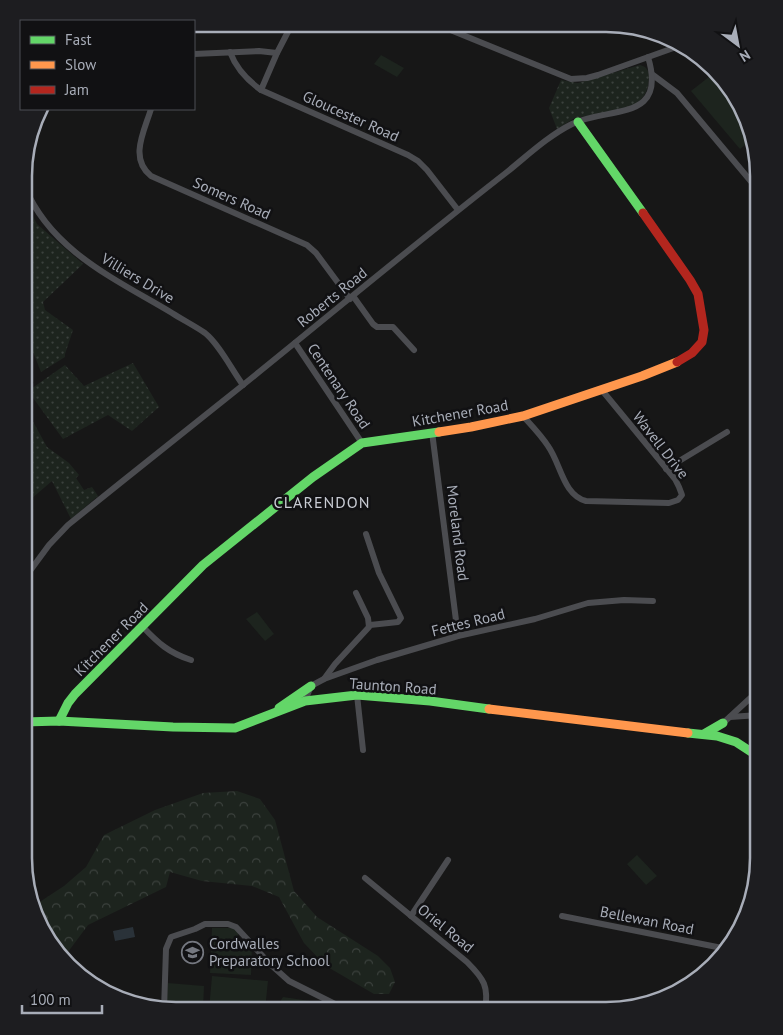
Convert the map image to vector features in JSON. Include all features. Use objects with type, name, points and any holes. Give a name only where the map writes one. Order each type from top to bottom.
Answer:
[{"type":"street","points":[[261,90],[288,32]]},
{"type":"street","points":[[455,32],[571,79],[587,78],[672,48]]},
{"type":"street","points":[[195,54],[259,51],[277,53]]},
{"type":"street","name":"Gloucester Road","points":[[230,52],[232,59],[244,76],[261,90],[418,161],[458,210]]},
{"type":"street","points":[[648,57],[653,76],[677,94],[750,180]]},
{"type":"street","name":"Roberts Road","points":[[32,568],[49,545],[68,525],[458,210],[554,136],[578,122],[635,108],[646,99],[652,86],[653,76]]},
{"type":"street","name":"Somers Road","points":[[151,110],[138,153],[139,162],[143,169],[151,176],[308,245],[316,252],[373,324],[377,327],[394,327],[414,350]]},
{"type":"street","name":"Kitchener Road","points":[[58,721],[75,694],[203,565],[313,477],[362,443],[471,427],[523,416],[680,361],[697,349],[702,342],[704,330],[698,294],[578,122]]},
{"type":"street","name":"Villiers Drive","points":[[32,202],[38,214],[54,234],[75,253],[99,270],[206,334],[243,385]]},
{"type":"street","name":"Centenary Road","points":[[295,343],[362,443]]},
{"type":"street","name":"Wavell Drive","points":[[523,416],[549,448],[571,492],[578,499],[586,502],[674,503],[680,498],[681,491],[675,479],[601,389]]},
{"type":"street","name":"Moreland Road","points":[[432,432],[458,636]]},
{"type":"street","points":[[666,469],[727,432]]},
{"type":"street","points":[[324,679],[334,664],[370,625],[398,622],[401,618],[379,573],[366,534]]},
{"type":"street","points":[[356,593],[370,625]]},
{"type":"street","name":"Fettes Road","points":[[310,686],[377,660],[458,636],[534,619],[588,603],[624,600],[653,601]]},
{"type":"street","points":[[142,626],[176,656],[191,660]]},
{"type":"street","points":[[305,701],[310,686]]},
{"type":"street","points":[[273,713],[310,686]]},
{"type":"street","points":[[357,695],[363,750]]},
{"type":"street","name":"Taunton Road","points":[[32,722],[58,721],[222,729],[245,725],[305,701],[357,695],[430,701],[523,714],[704,734],[736,742],[750,751]]},
{"type":"street","points":[[704,734],[726,720],[750,698]]},
{"type":"street","points":[[726,720],[750,716]]},
{"type":"street","points":[[717,736],[726,720]]},
{"type":"street","points":[[411,916],[448,860]]},
{"type":"street","name":"Oriel Road","points":[[365,878],[478,973],[484,981],[485,1002]]},
{"type":"street","name":"Bellewan Road","points":[[562,916],[720,948]]},
{"type":"street","points":[[164,1001],[166,949],[169,939],[175,934],[212,923],[228,924],[236,927],[288,981],[332,1002]]},
{"type":"green space","points":[[381,55],[404,68],[397,77],[374,64]]},
{"type":"green space","points":[[640,65],[649,72],[649,78],[644,96],[632,107],[573,119],[557,129],[549,108],[561,80],[578,83]]},
{"type":"green space","points":[[709,77],[721,89],[736,113],[747,143],[740,149],[691,91]]},
{"type":"green space","points":[[32,214],[37,224],[83,264],[43,302],[45,310],[73,330],[65,357],[41,372],[32,350]]},
{"type":"green space","points":[[133,363],[159,407],[132,431],[108,415],[63,439],[32,396],[32,388],[65,365],[84,386]]},
{"type":"green space","points":[[32,420],[47,447],[69,463],[79,475],[76,478],[84,490],[92,487],[98,496],[71,519],[52,481],[32,498]]},
{"type":"green space","points":[[257,612],[274,634],[265,641],[246,619]]},
{"type":"green space","points":[[237,791],[260,799],[275,820],[294,891],[317,917],[378,956],[390,968],[395,982],[389,994],[374,994],[326,966],[304,943],[279,897],[252,886],[202,881],[170,872],[166,887],[88,925],[68,952],[62,946],[47,922],[39,902],[64,886],[86,867],[104,835],[155,810],[203,793]]},
{"type":"green space","points":[[637,855],[657,876],[646,885],[627,864]]},
{"type":"green space","points":[[212,928],[238,928],[238,944],[252,945],[251,975],[210,973]]},
{"type":"green space","points":[[212,976],[268,981],[266,1002],[210,1002]]},
{"type":"green space","points":[[168,983],[204,986],[203,1002],[167,1002]]},
{"type":"green space","points":[[283,997],[317,1002],[280,1002]]},
{"type":"shaded area","points":[[133,927],[135,937],[115,941],[113,931]]},
{"type":"traffic: fast","points":[[578,122],[643,213]]},
{"type":"traffic: fast","points":[[59,721],[75,694],[203,565],[313,477],[362,443],[439,432]]},
{"type":"traffic: fast","points":[[279,708],[311,686]]},
{"type":"traffic: fast","points":[[32,722],[59,721],[235,728],[305,701],[357,695],[430,701],[489,709]]},
{"type":"traffic: fast","points":[[704,734],[723,723]]},
{"type":"traffic: fast","points":[[688,733],[717,736],[736,742],[750,751]]},
{"type":"traffic: slow","points":[[439,432],[523,416],[642,376],[677,362]]},
{"type":"traffic: slow","points":[[489,709],[688,733]]},
{"type":"traffic: jam","points":[[643,213],[698,294],[704,330],[702,342],[692,353],[677,362]]},
{"type":"place","name":"Cordwalles Preparatory School","points":[[193,952]]},
{"type":"district","name":"CLARENDON","points":[[322,502]]}]
